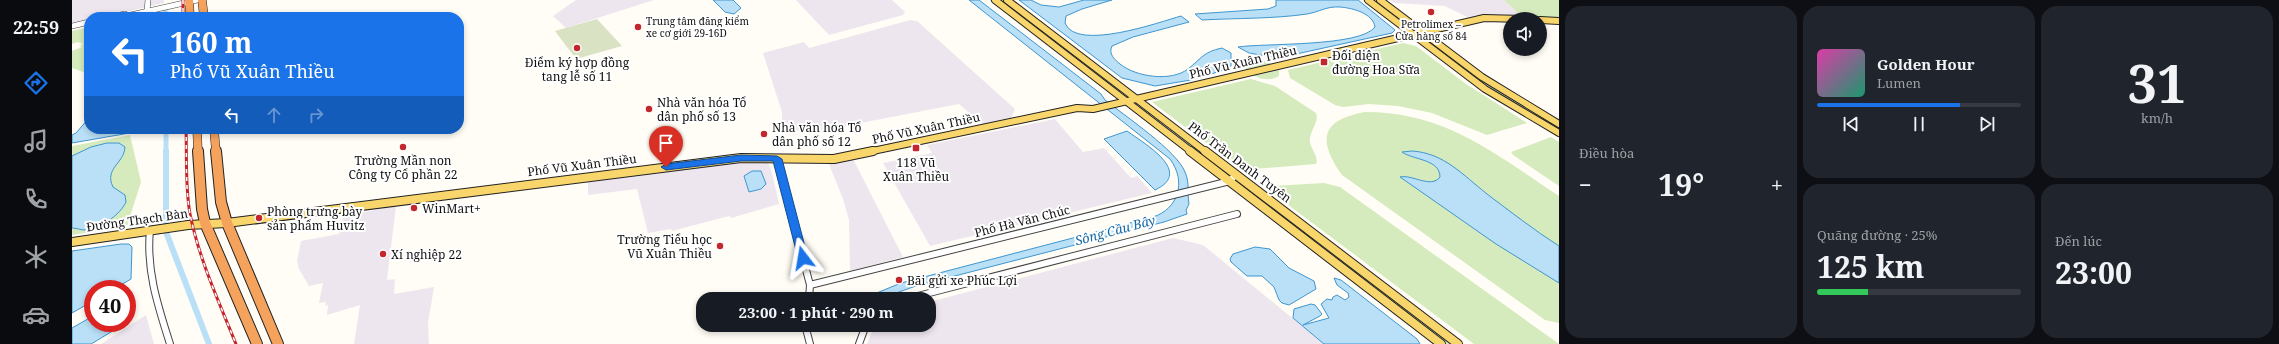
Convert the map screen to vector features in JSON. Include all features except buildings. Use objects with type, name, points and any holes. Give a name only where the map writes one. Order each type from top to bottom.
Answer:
[{"type":"highway","points":[[202,0],[203,12]]},
{"type":"highway","points":[[187,1],[189,12]]},
{"type":"highway","points":[[197,134],[202,209],[205,223],[257,344]]},
{"type":"highway","points":[[214,134],[221,202],[227,223],[278,344]]},
{"type":"main road","name":"Phố Trần Danh Tuyên","points":[[995,0],[1442,344]]},
{"type":"main road","name":"Phố Trần Danh Tuyên","points":[[1007,0],[1458,344]]},
{"type":"main road","points":[[1368,0],[1485,89],[1559,133]]},
{"type":"main road","points":[[1380,0],[1496,87],[1559,124]]},
{"type":"main road","name":"Phố Vũ Xuân Thiều","points":[[205,223],[227,223],[741,158],[834,159],[1077,108],[1101,107],[1489,18],[1503,18]]},
{"type":"main road","points":[[1547,20],[1559,20]]},
{"type":"main road","name":"Đường Thạch Bàn","points":[[72,242],[205,223]]},
{"type":"street","points":[[147,10],[148,0]]},
{"type":"street","points":[[136,12],[197,0]]},
{"type":"street","points":[[140,12],[147,10]]},
{"type":"street","points":[[72,27],[84,24]]},
{"type":"street","points":[[777,159],[810,285],[810,292]]},
{"type":"street","points":[[1230,181],[1236,174]]},
{"type":"street","points":[[1230,181],[1248,184]]},
{"type":"street","name":"Phố Hà Văn Chúc","points":[[810,285],[1230,181]]},
{"type":"street","points":[[933,292],[1237,214]]},
{"type":"street","points":[[150,230],[147,248],[148,275],[170,344]]},
{"type":"street","points":[[807,332],[810,344]]},
{"type":"street","points":[[859,344],[863,332]]},
{"type":"shaded area","points":[[72,0],[164,0],[164,3],[125,12],[84,12],[84,21],[72,24]]},
{"type":"shaded area","points":[[576,0],[654,0],[566,28],[553,16]]},
{"type":"shaded area","points":[[796,0],[892,0],[905,12],[903,15],[829,35]]},
{"type":"shaded area","points":[[1390,0],[1504,0],[1517,12],[1503,12],[1503,15],[1487,14],[1467,17],[1445,6],[1394,3]]},
{"type":"shaded area","points":[[910,20],[917,21],[1015,109],[1011,118],[982,124],[959,104],[819,131],[794,130],[795,127],[788,127],[788,124],[782,121],[782,112],[763,53],[804,42],[809,48]]},
{"type":"shaded area","points":[[1055,119],[1083,152],[1104,148],[1131,178],[1137,176],[1152,193],[930,246],[883,163],[932,153],[927,145]]},
{"type":"shaded area","points":[[853,159],[903,257],[850,271],[849,220],[843,199],[829,164]]},
{"type":"shaded area","points":[[767,160],[772,173],[779,204],[731,218],[729,216],[672,231],[671,229],[648,233],[637,189],[588,195],[588,181],[725,161]]},
{"type":"shaded area","points":[[396,206],[387,280],[395,279],[394,294],[434,287],[428,323],[429,344],[354,344],[360,305],[327,315],[328,305],[325,306],[326,302],[319,303],[323,283],[309,286],[299,269],[297,261],[301,241],[339,234],[344,216]]},
{"type":"shaded area","points":[[1173,238],[1203,245],[1324,344],[867,344],[872,332],[936,332],[936,300]]},
{"type":"shaded area","points":[[146,315],[154,344],[101,344],[120,332],[136,332],[136,321]]},
{"type":"green space","points":[[999,0],[1002,0],[1119,89],[1116,89]]},
{"type":"green space","points":[[1504,0],[1559,0],[1559,18],[1547,17],[1547,12],[1517,12]]},
{"type":"green space","points":[[597,19],[622,46],[576,59],[555,31]]},
{"type":"green space","points":[[84,28],[84,72],[72,68],[72,51],[82,47],[80,46],[83,44],[78,42],[72,44],[72,31]]},
{"type":"green space","points":[[1428,42],[1492,87],[1559,127],[1559,129],[1497,93]]},
{"type":"green space","points":[[1403,43],[1416,46],[1466,84],[1527,123],[1487,135],[1432,113],[1398,106],[1369,104],[1343,107],[1335,105],[1290,78],[1288,70]]},
{"type":"green space","points":[[1251,61],[1263,61],[1270,63],[1279,70],[1279,76],[1270,79],[1256,77],[1245,67]]},
{"type":"green space","points":[[1251,79],[1275,86],[1316,113],[1317,116],[1310,143],[1317,159],[1316,164],[1242,170],[1152,102]]},
{"type":"green space","points":[[1365,112],[1394,114],[1420,119],[1445,128],[1468,138],[1491,151],[1559,196],[1559,323],[1545,320],[1342,175],[1329,152],[1327,142],[1328,133],[1332,126],[1339,120]]},
{"type":"green space","points":[[130,135],[141,182],[127,226],[72,235],[72,146]]},
{"type":"green space","points":[[1551,137],[1559,142],[1559,186],[1513,155],[1511,152]]},
{"type":"green space","points":[[1324,183],[1340,187],[1559,344],[1474,344],[1267,189],[1273,186]]},
{"type":"green space","points":[[1263,200],[1451,344],[1447,344],[1261,201]]},
{"type":"water","points":[[713,0],[733,0],[741,8],[734,14],[725,12]]},
{"type":"water","name":"Sông Cầu Bây","points":[[969,0],[979,0],[1101,94],[1105,100],[1150,134],[1172,154],[1187,176],[1189,204],[1186,210],[1187,214],[1164,222],[916,286],[899,292],[879,292],[901,283],[1153,217],[1162,213],[1169,208],[1174,201],[1179,185],[1175,168],[1170,159]]},
{"type":"water","points":[[1019,0],[1031,0],[1041,5],[1059,7],[1084,0],[1112,0],[1082,9],[1066,16],[1065,23],[1072,31],[1085,35],[1119,33],[1181,16],[1189,22],[1133,37],[1112,46],[1111,54],[1114,59],[1127,68],[1144,75],[1163,77],[1181,73],[1211,51],[1222,48],[1231,53],[1231,66],[1224,70],[1191,80],[1155,86],[1122,78]]},
{"type":"water","points":[[1276,0],[1358,0],[1395,30],[1392,33],[1278,58],[1249,53],[1238,47],[1332,41],[1351,38],[1366,33],[1375,27],[1370,18],[1361,12],[1340,7],[1331,7],[1294,16],[1268,18],[1202,20],[1195,14],[1268,9],[1276,6]]},
{"type":"water","points":[[84,124],[84,134],[124,134],[72,143],[72,135],[76,133]]},
{"type":"water","points":[[1127,131],[1154,151],[1168,167],[1170,175],[1166,183],[1155,190],[1104,139]]},
{"type":"water","points":[[107,143],[119,143],[125,147],[124,153],[113,170],[111,181],[113,187],[125,195],[126,202],[119,212],[97,227],[85,230],[72,228],[72,156],[91,147]]},
{"type":"water","points":[[1412,151],[1434,156],[1443,160],[1559,246],[1559,283],[1496,244],[1400,177],[1410,177],[1432,182],[1440,177],[1439,171],[1431,163],[1402,152]]},
{"type":"water","points":[[752,171],[761,171],[766,184],[761,189],[749,192],[744,176]]},
{"type":"water","points":[[129,244],[132,247],[131,279],[84,280],[84,306],[72,313],[72,251]]},
{"type":"water","points":[[1255,247],[1270,249],[1289,268],[1314,281],[1316,289],[1289,305],[1282,303],[1279,300],[1274,287],[1262,276],[1247,276],[1231,262],[1230,259],[1233,254]]},
{"type":"water","points":[[1334,278],[1341,280],[1417,339],[1420,344],[1324,344],[1293,318],[1294,309],[1311,304],[1315,305],[1322,314],[1303,325],[1329,318],[1321,304],[1327,299],[1332,300],[1333,297],[1337,295],[1345,300],[1349,297],[1348,293],[1337,285]]},
{"type":"water","points":[[84,321],[84,332],[111,332],[91,344],[72,344],[72,328]]},
{"type":"waterway","points":[[166,134],[166,225]]},
{"type":"waterway","points":[[166,232],[209,344]]},
{"type":"railway","points":[[183,0],[183,12]]},
{"type":"railway","points":[[186,134],[187,193],[194,231],[210,280],[236,344]]},
{"type":"place","name":"Petrolimex – Cửa hàng số 84","points":[[1431,12]]},
{"type":"place","name":"Trung tâm đăng kiểm xe cơ giới 29-16D","points":[[638,27]]},
{"type":"place","name":"Điểm ký hợp đồng tang lễ số 11","points":[[577,48]]},
{"type":"place","name":"Đối diện đường Hoa Sữa","points":[[1324,62]]},
{"type":"place","name":"Nhà văn hóa Tổ dân phố số 13","points":[[649,109]]},
{"type":"place","name":"Nhà văn hóa Tổ dân phố số 12","points":[[764,134]]},
{"type":"place","name":"Trường Mần non Công ty Cổ phần 22","points":[[403,147]]},
{"type":"place","name":"118 Vũ Xuân Thiều","points":[[916,148]]},
{"type":"place","name":"WinMart+","points":[[414,208]]},
{"type":"place","name":"Phòng trưng bày sản phẩm Huvitz","points":[[259,218]]},
{"type":"place","name":"Trường Tiểu học Vũ Xuân Thiều","points":[[720,246]]},
{"type":"place","name":"Xí nghiệp 22","points":[[383,254]]},
{"type":"place","name":"Bãi gửi xe Phúc Lợi","points":[[899,280]]},
{"type":"route","points":[[666,167],[741,158],[777,159],[803,258]]}]
